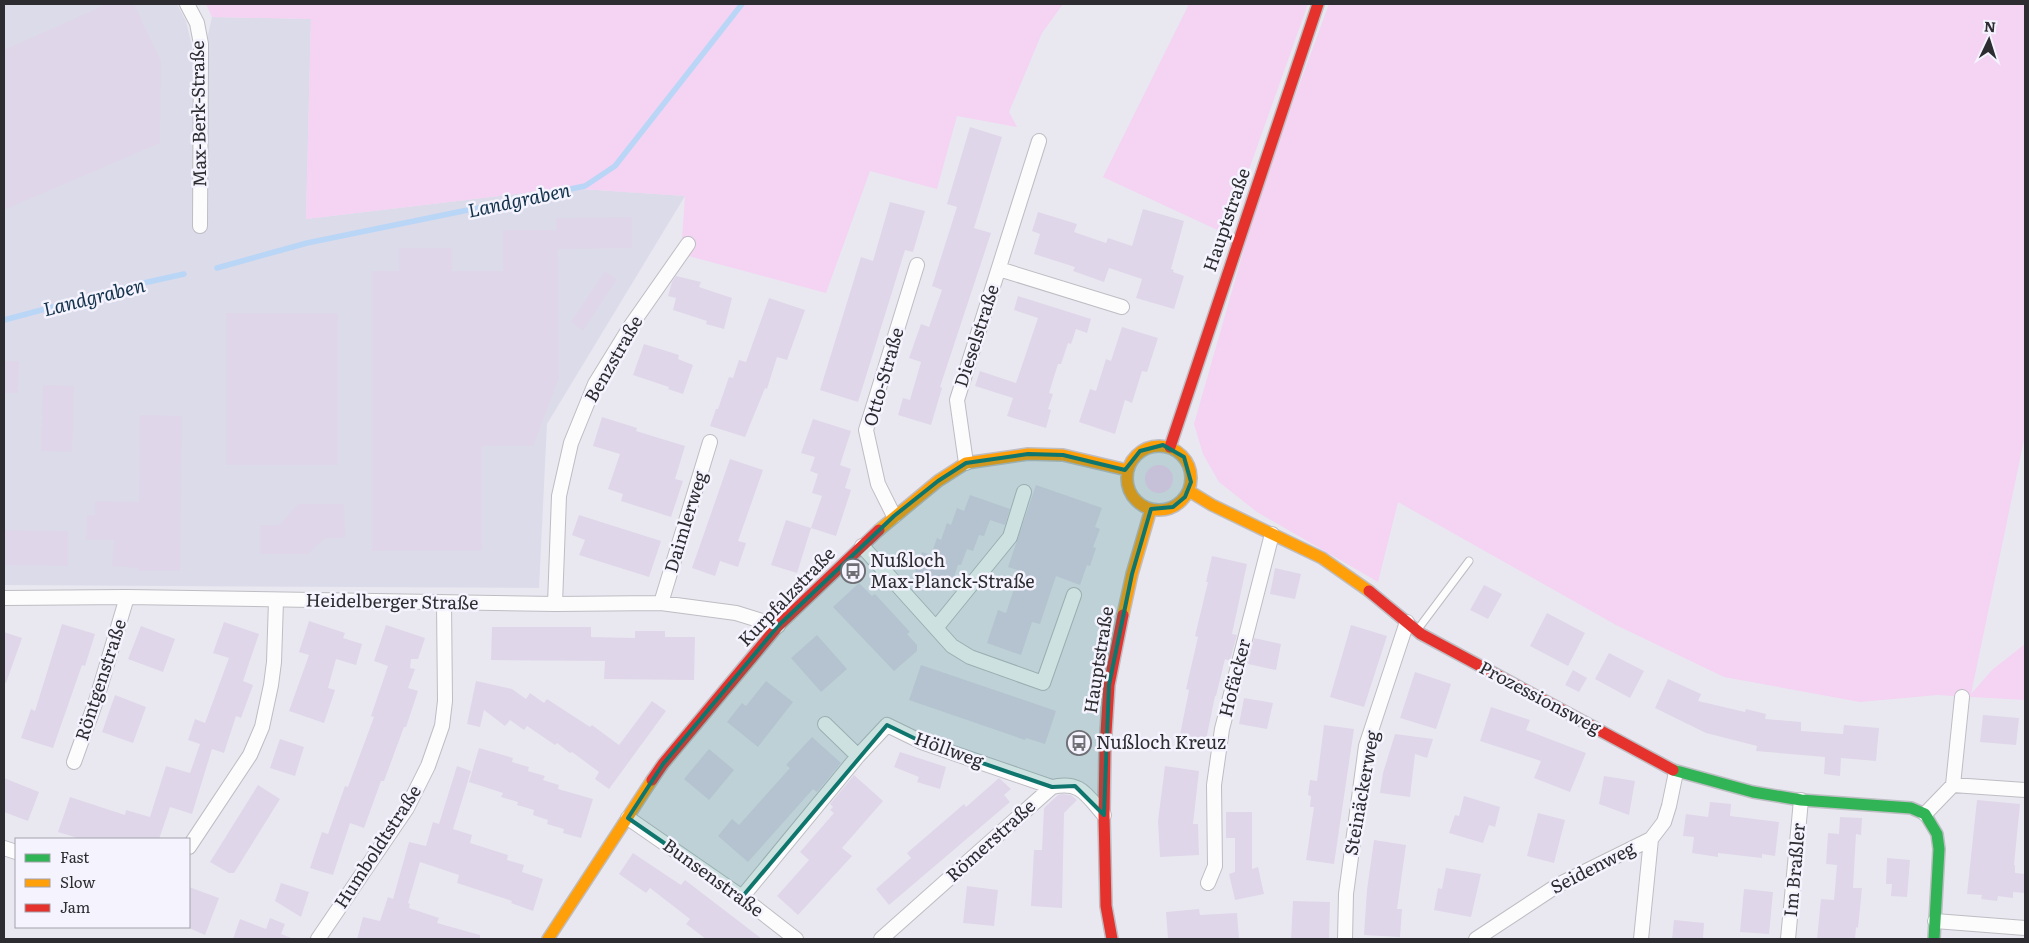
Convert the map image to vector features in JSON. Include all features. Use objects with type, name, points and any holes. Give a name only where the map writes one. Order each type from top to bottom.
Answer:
[{"type":"street","name":"Max-Berk-Straße","points":[[187,4],[197,23],[201,44],[200,226]]},
{"type":"street","name":"Hauptstraße","points":[[1170,447],[1318,4]]},
{"type":"street","name":"Dieselstraße","points":[[966,463],[957,400],[1039,141]]},
{"type":"street","name":"Benzstraße","points":[[555,604],[558,496],[571,443],[595,384],[632,324],[688,244]]},
{"type":"street","name":"Otto-Straße","points":[[894,516],[878,484],[866,430],[917,265]]},
{"type":"street","name":"Dieselstraße","points":[[999,269],[1122,307]]},
{"type":"street","name":"Daimlerweg","points":[[662,603],[710,442]]},
{"type":"street","points":[[1155,446],[1170,447],[1184,457],[1189,465],[1191,482],[1189,491],[1173,507],[1158,510],[1151,509],[1133,497],[1127,484],[1127,470],[1140,451],[1155,446]]},
{"type":"street","name":"Kurpfalzstraße","points":[[548,939],[663,764],[778,626],[894,516],[938,481],[966,463],[1028,454],[1064,455],[1127,470]]},
{"type":"street","name":"Prozessionsweg","points":[[1189,491],[1212,505],[1322,558],[1350,576],[1412,626],[1676,772],[1753,792],[1801,800],[1912,808],[1925,814]]},
{"type":"street","points":[[936,628],[1010,537],[1024,492]]},
{"type":"street","name":"Hauptstraße","points":[[1112,939],[1106,906],[1104,816],[1104,749],[1109,685],[1132,574],[1151,509]]},
{"type":"street","name":"Hofäcker","points":[[1208,883],[1215,866],[1214,785],[1222,729],[1272,534]]},
{"type":"street","points":[[862,546],[952,646],[970,657],[1043,683],[1074,595]]},
{"type":"street","name":"Heidelberger Straße","points":[[4,598],[127,597],[444,603],[662,603],[736,613],[778,626]]},
{"type":"street","name":"Röntgenstraße","points":[[74,762],[96,701],[127,597]]},
{"type":"street","points":[[190,845],[250,755],[262,727],[274,662],[276,601]]},
{"type":"street","name":"Humboldtstraße","points":[[318,939],[407,808],[428,766],[442,726],[445,701],[444,603]]},
{"type":"street","name":"Steinäckerweg","points":[[1345,939],[1346,894],[1366,746],[1412,626]]},
{"type":"street","points":[[1934,939],[1939,849],[1938,834],[1925,814],[1953,785],[1962,697]]},
{"type":"street","points":[[824,724],[858,756]]},
{"type":"street","name":"Höllweg","points":[[742,897],[858,756],[887,725],[924,743],[1052,786]]},
{"type":"street","name":"Seidenweg","points":[[1476,939],[1558,885],[1651,839],[1664,822],[1676,772]]},
{"type":"street","name":"Römerstraße","points":[[881,939],[1052,786],[1064,784],[1076,786],[1085,792],[1104,816]]},
{"type":"street","points":[[1953,785],[2025,790]]},
{"type":"street","name":"Im Braßler","points":[[1788,939],[1801,800]]},
{"type":"street","name":"Bunsenstraße","points":[[628,818],[742,897],[796,939]]},
{"type":"street","points":[[1642,939],[1651,839]]},
{"type":"street","points":[[1936,921],[2025,928]]},
{"type":"lane","points":[[1412,626],[1469,561]]},
{"type":"highlighted area","points":[[1163,445],[1184,457],[1191,482],[1185,497],[1173,507],[1151,509],[1132,574],[1109,685],[1104,815],[1075,786],[1052,787],[924,743],[887,725],[742,897],[628,818],[663,764],[778,626],[894,516],[938,481],[966,463],[1028,454],[1063,455],[1125,470],[1140,451]]},
{"type":"shaded area","points":[[4,4],[177,4],[186,21],[192,46],[194,143],[200,69],[212,17],[311,19],[306,219],[567,188],[685,196],[547,424],[539,588],[4,585]]},
{"type":"shaded area","points":[[206,4],[1063,4],[1042,33],[1009,112],[1017,127],[957,116],[937,189],[870,171],[826,293],[681,254],[685,196],[567,188],[306,219],[311,19],[212,17]]},
{"type":"shaded area","points":[[1189,4],[1308,4],[1226,234],[1103,177]]},
{"type":"shaded area","points":[[1329,4],[2025,4],[2025,435],[1971,694],[1992,670],[2025,644],[2025,700],[1937,695],[1860,702],[1724,677],[1616,625],[1398,502],[1378,582],[1257,512],[1219,482],[1203,454],[1194,424],[1262,186]]},
{"type":"shaded area","points":[[1159,465],[1169,469],[1173,479],[1169,489],[1159,493],[1149,489],[1145,479],[1149,469]]},
{"type":"building","points":[[107,4],[134,4],[161,61],[160,143],[4,210],[4,50]]},
{"type":"building","points":[[970,127],[1002,137],[974,228],[991,233],[940,387],[942,388],[931,425],[898,415],[903,398],[910,400],[921,362],[909,358],[921,324],[929,327],[942,290],[932,286],[957,207],[947,204]]},
{"type":"building","points":[[890,202],[925,211],[913,252],[905,250],[858,402],[820,390],[861,257],[873,261]]},
{"type":"building","points":[[1143,209],[1184,221],[1171,269],[1174,270],[1173,272],[1184,276],[1174,309],[1136,298],[1142,279],[1109,268],[1104,282],[1073,271],[1075,267],[1034,254],[1040,234],[1032,231],[1038,212],[1077,224],[1074,232],[1106,243],[1108,238],[1132,246]]},
{"type":"building","points":[[632,217],[632,248],[558,249],[559,378],[533,446],[482,446],[482,551],[372,551],[372,271],[399,271],[399,248],[452,248],[452,271],[503,271],[503,230],[556,230],[556,218]]},
{"type":"building","points":[[605,271],[617,279],[583,331],[571,322]]},
{"type":"building","points":[[676,276],[701,282],[699,287],[732,298],[724,329],[706,324],[707,321],[673,310],[676,298],[668,296]]},
{"type":"building","points":[[1018,296],[1091,319],[1087,333],[1076,329],[1071,344],[1068,343],[1061,364],[1058,364],[1049,393],[1053,394],[1048,409],[1051,410],[1046,428],[1007,416],[1013,398],[975,386],[980,371],[1016,383],[1038,318],[1014,310]]},
{"type":"building","points":[[769,298],[805,310],[787,360],[777,357],[767,389],[765,388],[745,437],[710,426],[729,377],[733,378],[739,360],[746,362]]},
{"type":"building","points":[[226,313],[338,313],[338,465],[226,465]]},
{"type":"building","points":[[1122,327],[1158,338],[1147,372],[1142,371],[1132,403],[1125,400],[1115,434],[1079,422],[1090,389],[1096,391],[1106,359],[1111,361]]},
{"type":"building","points":[[644,344],[679,355],[678,359],[693,365],[683,394],[668,389],[669,387],[633,375]]},
{"type":"building","points":[[4,361],[19,361],[18,393],[4,393]]},
{"type":"building","points":[[43,385],[74,386],[72,452],[41,451]]},
{"type":"building","points":[[140,415],[182,416],[180,571],[138,571],[138,568],[112,566],[114,540],[86,540],[87,515],[95,515],[95,501],[139,502]]},
{"type":"building","points":[[602,417],[637,428],[636,431],[685,446],[675,479],[683,481],[671,517],[621,501],[623,494],[608,489],[620,454],[593,446]]},
{"type":"building","points":[[813,419],[851,431],[840,465],[851,469],[845,488],[851,490],[836,536],[811,528],[822,496],[812,493],[818,474],[810,471],[815,457],[801,453]]},
{"type":"building","points":[[730,459],[763,470],[738,541],[746,543],[738,567],[720,561],[715,576],[692,568]]},
{"type":"building","points":[[1036,485],[1102,508],[1095,527],[1100,529],[1093,547],[1096,548],[1090,566],[1087,565],[1080,585],[1056,576],[1040,624],[1032,622],[1021,655],[987,643],[998,610],[1006,613],[1020,571],[1008,567]]},
{"type":"building","points":[[970,495],[1010,509],[1005,525],[990,520],[984,536],[979,535],[973,551],[967,549],[961,565],[958,565],[951,586],[915,573],[922,552],[931,555],[937,538],[941,540],[947,523],[951,525],[957,508],[964,511]]},
{"type":"building","points":[[298,504],[344,504],[345,538],[325,538],[308,554],[260,554],[260,525],[279,525]]},
{"type":"building","points":[[579,515],[661,541],[649,577],[579,555],[585,540],[572,535]]},
{"type":"building","points":[[786,520],[811,528],[797,573],[771,565]]},
{"type":"building","points":[[4,530],[68,531],[68,566],[4,565]]},
{"type":"building","points":[[1212,556],[1247,564],[1232,634],[1237,635],[1230,661],[1225,659],[1205,745],[1179,740],[1189,690],[1186,689],[1198,637],[1195,636]]},
{"type":"building","points":[[1275,568],[1301,574],[1295,599],[1270,594]]},
{"type":"building","points":[[859,583],[872,596],[875,594],[910,632],[907,634],[917,645],[917,651],[894,671],[833,607]]},
{"type":"building","points":[[1484,585],[1502,594],[1488,619],[1470,610]]},
{"type":"building","points":[[1547,613],[1585,633],[1568,666],[1530,646]]},
{"type":"building","points":[[309,621],[345,633],[343,638],[362,644],[356,665],[336,659],[328,688],[335,690],[324,723],[289,711],[309,655],[299,652]]},
{"type":"building","points":[[224,622],[259,634],[243,681],[253,685],[241,718],[236,716],[224,753],[212,749],[192,814],[170,807],[159,838],[78,838],[58,832],[70,797],[125,815],[126,810],[150,817],[166,766],[190,773],[200,744],[188,740],[195,719],[205,723],[229,658],[213,653]]},
{"type":"building","points":[[62,624],[95,634],[85,666],[82,665],[53,748],[21,738],[31,709],[35,711]]},
{"type":"building","points":[[386,625],[425,638],[418,659],[411,659],[410,668],[415,669],[408,688],[418,691],[406,727],[404,727],[384,781],[381,781],[364,828],[350,823],[333,875],[310,868],[322,832],[328,834],[345,786],[348,787],[374,717],[371,716],[388,666],[374,661]]},
{"type":"building","points":[[1351,625],[1387,636],[1364,707],[1330,697]]},
{"type":"building","points":[[141,626],[175,639],[163,672],[128,659]]},
{"type":"building","points":[[492,627],[591,627],[591,637],[635,638],[635,631],[665,631],[665,637],[695,637],[694,680],[604,679],[605,661],[491,660]]},
{"type":"building","points":[[4,632],[22,638],[6,683],[4,682]]},
{"type":"building","points":[[817,635],[847,669],[821,692],[791,658]]},
{"type":"building","points":[[1254,638],[1281,644],[1276,670],[1248,664]]},
{"type":"building","points":[[1609,653],[1644,671],[1630,698],[1595,679]]},
{"type":"building","points":[[921,665],[1056,711],[1045,744],[1026,738],[1025,740],[909,700]]},
{"type":"building","points":[[1573,670],[1587,678],[1579,692],[1565,685]]},
{"type":"building","points":[[1415,672],[1451,684],[1436,729],[1400,718]]},
{"type":"building","points":[[1668,679],[1701,694],[1698,701],[1745,712],[1746,709],[1766,714],[1765,719],[1801,722],[1801,731],[1843,734],[1844,725],[1879,728],[1876,761],[1841,758],[1840,776],[1824,774],[1825,757],[1756,751],[1757,746],[1706,733],[1655,708]]},
{"type":"building","points":[[476,681],[512,689],[526,699],[530,693],[544,703],[547,699],[590,727],[592,725],[619,745],[652,701],[666,711],[609,789],[595,779],[599,772],[572,752],[570,753],[557,743],[555,745],[527,726],[524,730],[510,720],[505,726],[484,710],[480,727],[467,724]]},
{"type":"building","points":[[766,681],[793,702],[758,747],[727,722],[742,703],[746,706]]},
{"type":"building","points":[[115,695],[146,707],[133,743],[102,732]]},
{"type":"building","points":[[1244,698],[1273,703],[1267,729],[1239,724]]},
{"type":"building","points":[[1491,707],[1530,720],[1526,730],[1586,753],[1570,792],[1534,778],[1541,761],[1480,741]]},
{"type":"building","points":[[1983,715],[2019,718],[2016,745],[1980,742]]},
{"type":"building","points":[[1324,725],[1354,729],[1334,864],[1306,860],[1314,807],[1310,807],[1311,796],[1308,795],[1310,780],[1317,781]]},
{"type":"building","points":[[1395,734],[1433,739],[1427,758],[1415,754],[1410,797],[1380,793],[1383,773]]},
{"type":"building","points":[[812,737],[841,763],[817,792],[813,789],[748,862],[718,836],[732,819],[739,825],[790,768],[786,765]]},
{"type":"building","points":[[280,739],[304,747],[295,776],[270,768]]},
{"type":"building","points":[[479,748],[513,758],[512,762],[529,767],[528,771],[545,776],[543,780],[559,785],[558,789],[593,799],[581,838],[563,833],[564,829],[547,824],[548,820],[533,815],[534,810],[517,805],[518,802],[501,797],[503,793],[469,782]]},
{"type":"building","points":[[709,749],[734,770],[709,800],[684,779]]},
{"type":"building","points":[[900,752],[946,767],[940,789],[917,782],[919,777],[894,767]]},
{"type":"building","points":[[457,766],[471,771],[453,829],[472,835],[470,843],[508,855],[507,860],[524,865],[522,872],[543,879],[533,911],[511,903],[512,901],[457,883],[459,875],[420,862],[408,903],[410,904],[409,908],[439,918],[437,923],[480,935],[480,939],[357,939],[363,917],[380,921],[388,897],[393,899],[409,842],[426,846],[433,822],[439,824]]},
{"type":"building","points":[[1165,766],[1199,771],[1193,824],[1198,824],[1199,855],[1160,857],[1158,821]]},
{"type":"building","points":[[854,775],[883,801],[842,848],[852,856],[798,915],[777,896],[809,860],[800,852],[834,813],[830,810],[833,807],[830,804]]},
{"type":"building","points":[[1604,776],[1635,781],[1629,815],[1599,804]]},
{"type":"building","points":[[4,778],[39,792],[28,821],[4,812]]},
{"type":"building","points":[[999,778],[1011,789],[1004,795],[1010,802],[889,905],[876,889],[911,858],[907,853],[964,804],[966,807]]},
{"type":"building","points":[[258,785],[280,799],[234,873],[229,873],[210,862]]},
{"type":"building","points":[[1058,795],[1071,795],[1077,800],[1064,813],[1062,908],[1031,906],[1034,850],[1042,850],[1044,808]]},
{"type":"building","points":[[1464,796],[1500,807],[1495,827],[1489,825],[1483,843],[1449,833],[1455,815],[1459,816]]},
{"type":"building","points":[[1977,800],[2020,804],[2014,865],[2015,873],[2025,874],[2025,893],[2013,892],[2013,898],[1998,896],[1997,901],[1981,899],[1982,895],[1967,894]]},
{"type":"building","points":[[1710,802],[1731,804],[1730,816],[1779,822],[1775,856],[1762,854],[1762,858],[1718,853],[1718,857],[1692,853],[1694,837],[1683,836],[1686,814],[1708,817]]},
{"type":"building","points":[[1226,812],[1252,812],[1252,869],[1258,867],[1264,894],[1235,900],[1229,874],[1235,872],[1235,838],[1226,838]]},
{"type":"building","points":[[1538,813],[1565,820],[1554,863],[1527,856]]},
{"type":"building","points":[[1840,817],[1862,818],[1861,835],[1856,834],[1853,888],[1862,888],[1858,928],[1856,927],[1855,939],[1817,939],[1821,899],[1834,900],[1837,865],[1826,864],[1828,833],[1839,834]]},
{"type":"building","points":[[1374,840],[1406,845],[1397,909],[1402,909],[1400,937],[1364,935],[1367,890]]},
{"type":"building","points":[[633,853],[681,885],[685,880],[762,939],[706,939],[686,924],[690,919],[650,888],[646,893],[619,874]]},
{"type":"building","points":[[1887,858],[1910,860],[1907,897],[1891,896],[1892,884],[1886,884]]},
{"type":"building","points":[[1446,868],[1481,874],[1471,917],[1434,910],[1438,888],[1442,889]]},
{"type":"building","points":[[281,883],[309,892],[301,917],[275,901]]},
{"type":"building","points":[[967,886],[998,890],[994,926],[963,923]]},
{"type":"building","points":[[190,887],[219,898],[205,935],[189,928]]},
{"type":"building","points":[[1744,889],[1773,892],[1769,934],[1740,932]]},
{"type":"building","points":[[1293,901],[1330,902],[1329,939],[1291,939]]},
{"type":"building","points":[[1199,909],[1200,915],[1237,913],[1239,939],[1168,939],[1166,912]]},
{"type":"building","points":[[270,918],[285,924],[281,934],[290,939],[233,939],[240,919],[266,929]]},
{"type":"building","points":[[1674,920],[1704,923],[1703,939],[1672,939]]},
{"type":"waterway","name":"Landgraben","points":[[217,268],[307,243],[585,186],[615,166],[742,4]]},
{"type":"waterway","name":"Landgraben","points":[[4,320],[184,274]]},
{"type":"traffic: fast","points":[[1673,770],[1753,792],[1801,800],[1911,808],[1925,814],[1937,834],[1939,849],[1934,939]]},
{"type":"traffic: slow","points":[[1153,446],[1165,446],[1182,455],[1189,466],[1191,478],[1189,490],[1182,501],[1165,510],[1153,510],[1141,505],[1132,496],[1127,484],[1127,472],[1132,460],[1141,451],[1153,446]]},
{"type":"traffic: slow","points":[[879,530],[938,481],[966,463],[1028,454],[1063,455],[1127,470]]},
{"type":"traffic: slow","points":[[1189,491],[1212,505],[1322,558],[1369,591]]},
{"type":"traffic: slow","points":[[1123,615],[1132,574],[1151,509]]},
{"type":"traffic: slow","points":[[548,939],[652,780]]},
{"type":"traffic: jam","points":[[1170,447],[1318,4]]},
{"type":"traffic: jam","points":[[652,780],[663,764],[778,626],[879,530]]},
{"type":"traffic: jam","points":[[1369,591],[1421,634],[1673,770]]},
{"type":"traffic: jam","points":[[1112,939],[1106,906],[1105,749],[1109,685],[1123,615]]},
{"type":"place","name":"Nußloch Max-Planck-Straße","points":[[853,571]]},
{"type":"place","name":"Nußloch Kreuz","points":[[1079,743]]}]
